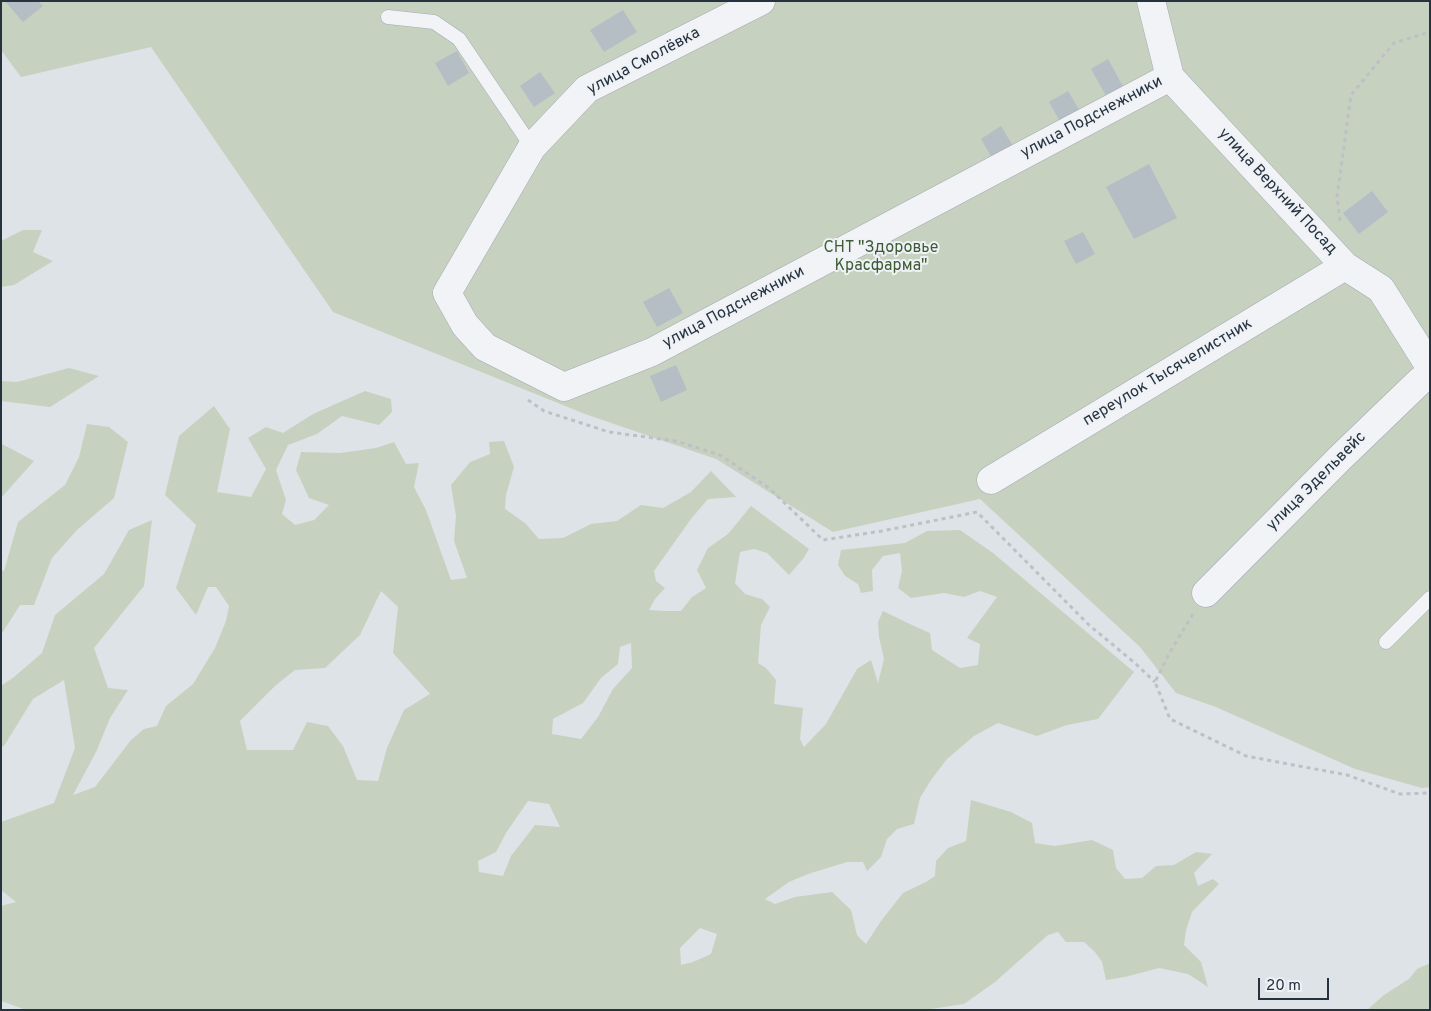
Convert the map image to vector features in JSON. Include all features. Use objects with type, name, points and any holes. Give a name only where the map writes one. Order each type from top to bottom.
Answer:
[{"type":"street","name":"улица Смолёвка","points":[[448,293],[532,147],[586,89],[761,1]]},
{"type":"street","name":"улица Верхний Посад","points":[[1151,1],[1170,77],[1345,266],[1381,289],[1430,366]]},
{"type":"street","name":"улица Подснежники","points":[[448,293],[465,325],[485,348],[564,387],[652,352],[1170,77]]},
{"type":"street","name":"переулок Тысячелистник","points":[[991,480],[1345,266]]},
{"type":"street","name":"улица Эдельвейс","points":[[1206,593],[1340,458],[1420,381],[1430,374]]},
{"type":"lane","points":[[388,17],[434,22],[459,38],[532,147]]},
{"type":"lane","points":[[1386,642],[1430,598]]},
{"type":"path","points":[[1340,223],[1336,197],[1351,96],[1394,43],[1430,32]]},
{"type":"path","points":[[522,396],[544,411],[609,432],[676,441],[720,455],[769,488],[823,540],[882,531],[977,512],[1090,625],[1155,682],[1170,719],[1246,756],[1347,775],[1400,794],[1430,793]]},
{"type":"path","points":[[1155,682],[1170,652],[1206,593]]},
{"type":"green space","name":"СНТ \"Здоровье Красфарма\"","points":[[1,1],[1430,1],[1430,787],[1422,788],[1355,769],[1216,707],[1176,693],[1140,647],[980,499],[833,532],[716,459],[585,414],[333,312],[151,47],[21,77],[1,50]]},
{"type":"green space","points":[[23,230],[42,230],[33,252],[53,261],[14,285],[1,287],[1,241]]},
{"type":"green space","points":[[69,368],[99,376],[50,407],[1,401],[1,381],[17,382]]},
{"type":"green space","points":[[365,391],[391,399],[392,412],[379,425],[342,416],[317,434],[288,445],[276,470],[286,500],[282,514],[295,525],[314,520],[329,505],[309,498],[296,470],[301,452],[340,453],[376,448],[394,442],[406,464],[419,463],[414,487],[426,510],[451,580],[467,578],[454,541],[456,516],[451,485],[470,462],[490,454],[489,442],[504,441],[514,467],[506,495],[505,509],[525,523],[539,539],[563,538],[591,524],[617,521],[641,505],[663,508],[691,492],[711,471],[736,497],[708,499],[691,519],[654,571],[656,581],[665,588],[655,599],[649,610],[681,611],[692,597],[706,588],[697,570],[708,548],[728,534],[751,506],[809,549],[789,575],[767,553],[754,549],[740,552],[735,583],[745,594],[762,599],[770,607],[761,625],[758,663],[766,668],[776,680],[774,704],[803,708],[800,739],[804,747],[826,724],[857,669],[871,660],[878,683],[884,659],[878,622],[883,611],[930,633],[932,650],[960,668],[978,665],[980,644],[967,638],[997,597],[980,591],[964,597],[944,593],[911,598],[898,588],[902,571],[900,553],[883,556],[872,570],[873,591],[861,593],[858,584],[845,576],[838,565],[841,550],[905,543],[927,531],[960,530],[993,553],[1134,672],[1098,719],[1067,725],[1037,736],[998,723],[974,736],[947,759],[931,780],[920,798],[914,824],[897,829],[887,839],[881,857],[867,871],[863,862],[847,862],[789,882],[765,899],[775,904],[795,897],[832,892],[851,910],[857,935],[866,944],[903,893],[935,876],[936,861],[948,848],[966,841],[971,800],[1011,812],[1032,823],[1035,843],[1055,846],[1092,840],[1113,850],[1116,868],[1125,879],[1142,878],[1156,866],[1174,865],[1196,852],[1212,854],[1194,873],[1198,886],[1213,879],[1219,884],[1192,912],[1186,930],[1184,945],[1201,962],[1208,987],[1188,974],[1159,968],[1106,980],[1102,962],[1095,952],[1084,942],[1066,942],[1058,932],[1048,935],[995,982],[964,1004],[924,1010],[26,1010],[1,1001],[1,906],[16,902],[1,890],[1,822],[54,803],[75,748],[64,680],[33,699],[4,746],[1,747],[1,686],[42,653],[55,615],[104,574],[129,530],[152,520],[144,586],[94,648],[108,688],[128,690],[110,718],[97,750],[73,795],[95,787],[131,740],[144,729],[157,726],[166,706],[193,684],[215,648],[226,621],[229,606],[216,587],[208,587],[196,615],[176,588],[196,525],[165,495],[179,436],[214,406],[230,429],[217,492],[251,497],[266,469],[248,438],[266,427],[283,433],[313,414]],"holes":[[[381,591],[398,607],[393,653],[430,694],[404,710],[387,748],[378,781],[357,780],[343,746],[328,726],[307,722],[293,750],[247,750],[240,721],[276,685],[295,670],[325,668],[360,635]],[[631,643],[632,668],[613,689],[598,717],[581,739],[552,734],[553,719],[583,703],[601,678],[618,664],[620,647]],[[528,801],[549,804],[560,827],[535,825],[511,856],[503,876],[479,872],[478,861],[496,852],[506,833]],[[700,928],[717,934],[711,954],[693,962],[681,965],[680,948]]]},
{"type":"green space","points":[[87,424],[109,427],[128,442],[114,498],[77,530],[52,558],[34,605],[20,605],[1,635],[1,570],[4,571],[18,522],[65,485],[79,457]]},
{"type":"green space","points":[[1,445],[34,461],[1,498]]},
{"type":"green space","points":[[1430,963],[1430,1010],[1367,1010],[1384,995],[1409,979],[1417,969]]},
{"type":"building","points":[[5,1],[38,1],[43,6],[23,22]]},
{"type":"building","points":[[623,10],[637,32],[604,52],[590,30]]},
{"type":"building","points":[[457,51],[469,73],[448,86],[435,63]]},
{"type":"building","points":[[1108,59],[1125,90],[1108,99],[1091,69]]},
{"type":"building","points":[[540,72],[555,93],[534,107],[520,86]]},
{"type":"building","points":[[1068,91],[1081,113],[1062,125],[1049,102]]},
{"type":"building","points":[[1001,126],[1016,151],[995,163],[981,139]]},
{"type":"building","points":[[1149,164],[1177,218],[1134,239],[1106,187]]},
{"type":"building","points":[[1372,191],[1388,212],[1359,234],[1343,213]]},
{"type":"building","points":[[1083,232],[1095,254],[1076,264],[1064,241]]},
{"type":"building","points":[[669,288],[683,313],[657,327],[643,302]]},
{"type":"building","points":[[676,365],[687,390],[661,402],[650,376]]}]
